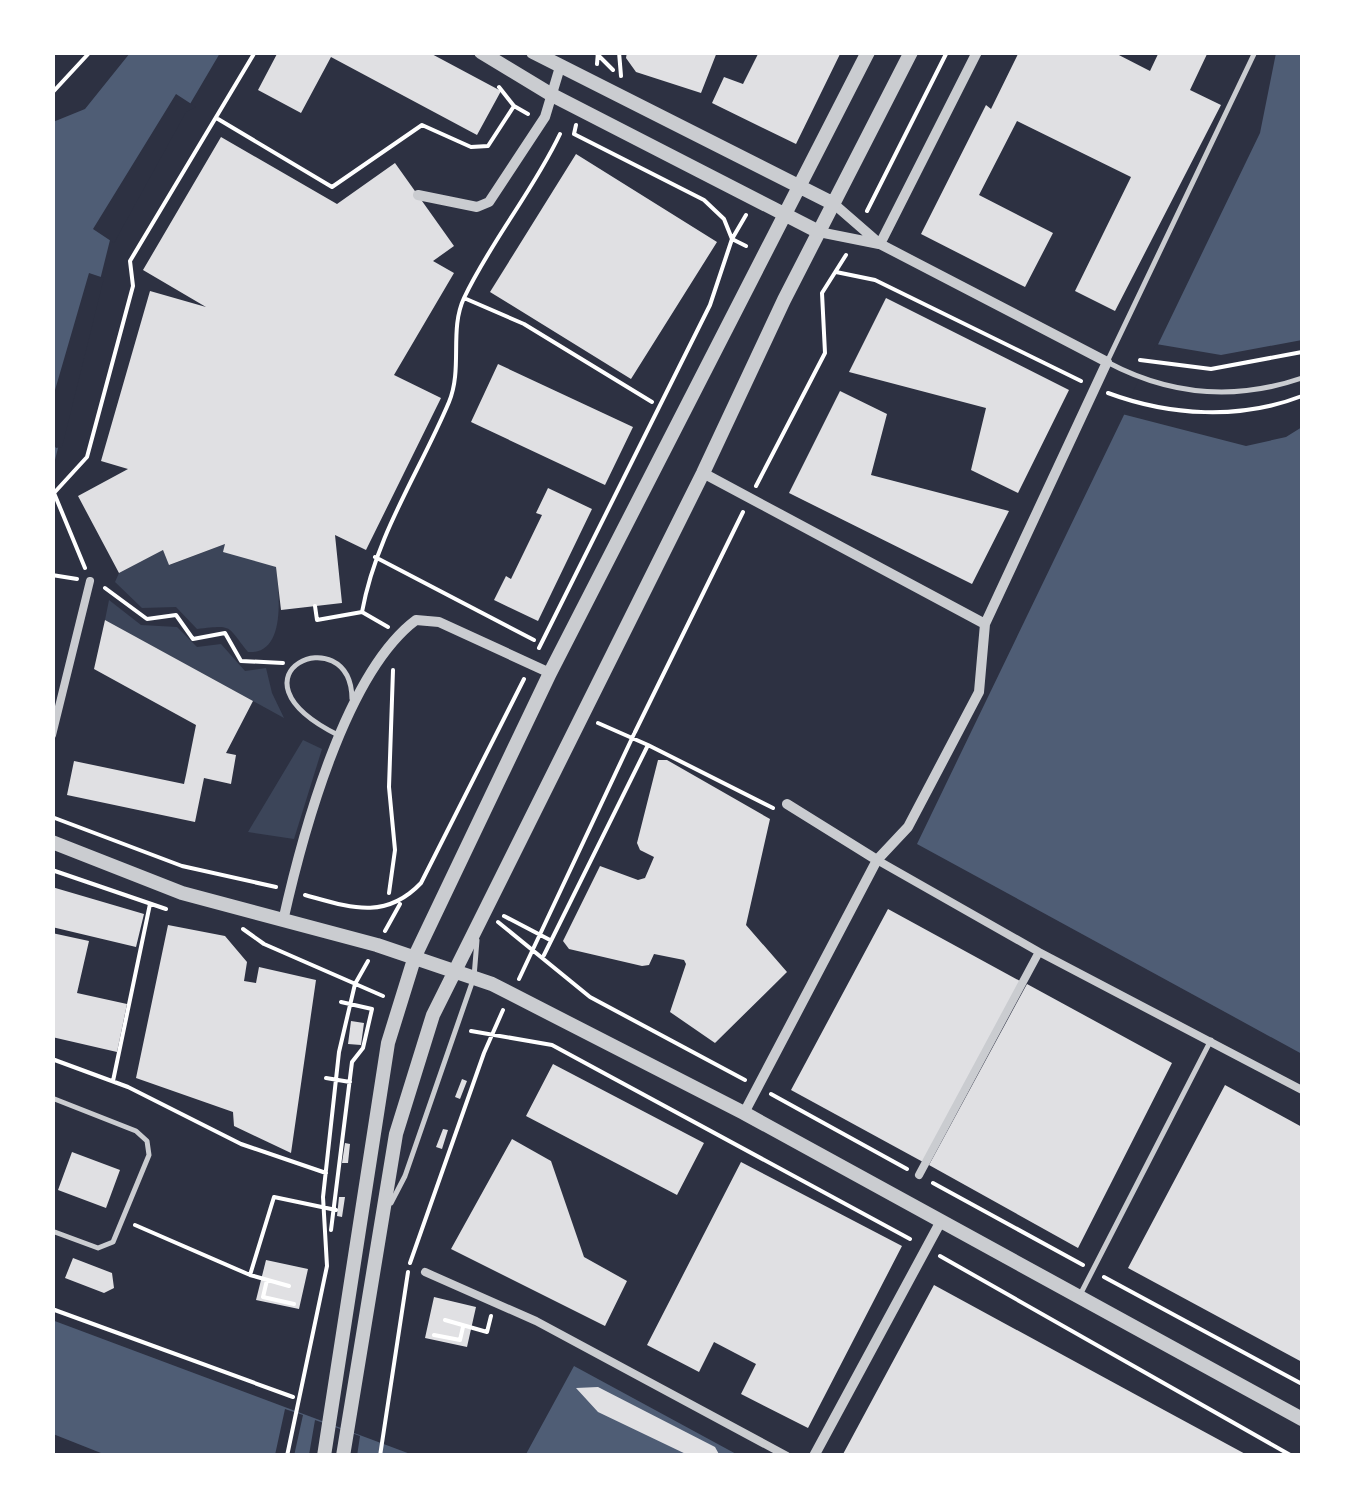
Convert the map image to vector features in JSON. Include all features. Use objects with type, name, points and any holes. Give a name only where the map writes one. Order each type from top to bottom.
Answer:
[{"type":"street","points":[[482,52],[552,94],[819,232],[880,244]]},
{"type":"street","points":[[533,52],[562,60],[834,204],[880,244],[1107,362],[985,624],[979,692],[908,826],[876,860],[744,1113]]},
{"type":"street","points":[[324,1456],[388,1044],[415,956],[550,674],[868,52]]},
{"type":"street","points":[[342,1456],[380,1224],[406,1099],[433,1015],[910,52]]},
{"type":"street","points":[[880,244],[977,52]]},
{"type":"street","points":[[418,196],[478,208],[489,202],[545,117],[562,60]]},
{"type":"street","points":[[703,473],[985,624]]},
{"type":"street","points":[[52,735],[90,582]]},
{"type":"street","points":[[283,921],[351,707],[394,636],[416,620],[438,622],[550,674]]},
{"type":"street","points":[[787,804],[876,860],[1039,952],[1302,1090]]},
{"type":"street","points":[[52,842],[182,894],[415,956],[512,993],[744,1113],[1302,1419]]},
{"type":"street","points":[[919,1175],[1039,952]]},
{"type":"street","points":[[814,1456],[941,1221]]},
{"type":"street","points":[[425,1272],[536,1321],[787,1456]]},
{"type":"lane","points":[[1255,52],[1107,362],[1139,379],[1210,393],[1302,378]]},
{"type":"lane","points":[[340,736],[295,706],[286,683],[294,664],[314,657],[337,664],[351,685],[351,707]]},
{"type":"lane","points":[[380,1224],[405,1176],[474,977],[479,916]]},
{"type":"lane","points":[[1079,1295],[1211,1040]]},
{"type":"lane","points":[[52,1098],[136,1131],[147,1141],[149,1155],[113,1242],[105,1248],[52,1232]]},
{"type":"path","points":[[52,92],[90,52]]},
{"type":"path","points":[[90,582],[54,494],[87,456],[133,286],[130,261],[255,52]]},
{"type":"path","points":[[597,54],[621,76],[619,52]]},
{"type":"path","points":[[868,210],[947,52]]},
{"type":"path","points":[[494,80],[514,106],[528,114]]},
{"type":"path","points":[[218,119],[332,187],[422,126],[471,147],[488,146],[514,106]]},
{"type":"path","points":[[575,129],[574,134],[589,145],[704,200],[724,219],[732,239],[747,246]]},
{"type":"path","points":[[589,145],[596,131]]},
{"type":"path","points":[[362,612],[375,558],[451,398],[459,352],[456,322],[464,298],[540,176],[560,134]]},
{"type":"path","points":[[52,816],[182,866],[360,910],[381,909],[412,892],[421,884],[710,305],[740,226]]},
{"type":"path","points":[[815,280],[826,286],[842,262]]},
{"type":"path","points":[[836,272],[875,280],[1095,388],[1128,400]]},
{"type":"path","points":[[464,298],[524,324],[652,402]]},
{"type":"path","points":[[1149,359],[1211,369],[1302,352]]},
{"type":"path","points":[[375,558],[534,640]]},
{"type":"path","points":[[111,591],[147,619],[176,615],[193,639],[226,634],[242,661],[294,664]]},
{"type":"path","points":[[315,606],[317,620],[362,612],[384,621],[394,636],[390,787],[395,850],[389,893]]},
{"type":"path","points":[[598,724],[633,736],[773,808],[787,804]]},
{"type":"path","points":[[380,1456],[416,1238],[490,1036],[633,736]]},
{"type":"path","points":[[648,744],[544,955],[590,996],[1302,1384]]},
{"type":"path","points":[[52,870],[183,913]]},
{"type":"path","points":[[112,1081],[150,904]]},
{"type":"path","points":[[504,916],[550,940]]},
{"type":"path","points":[[237,926],[264,944],[355,984],[336,1080],[326,1173],[327,1266],[287,1456]]},
{"type":"path","points":[[331,1230],[350,1082],[372,1009],[341,1002]]},
{"type":"path","points":[[500,1039],[552,1045],[926,1248],[1292,1456]]},
{"type":"path","points":[[52,1059],[112,1081],[240,1144],[326,1173]]},
{"type":"path","points":[[326,1078],[350,1082]]},
{"type":"path","points":[[250,1275],[274,1197],[335,1210]]},
{"type":"path","points":[[123,1219],[250,1275],[290,1286]]},
{"type":"path","points":[[266,1280],[263,1297],[294,1304]]},
{"type":"path","points":[[445,1320],[487,1332],[495,1302]]},
{"type":"path","points":[[52,1309],[293,1397]]},
{"type":"path","points":[[434,1335],[460,1340],[463,1325]]},
{"type":"shaded area","points":[[130,53],[220,53],[110,240],[53,468],[53,122],[85,109]]},
{"type":"shaded area","points":[[1276,53],[1302,53],[1302,1054],[917,844],[1260,133]]},
{"type":"shaded area","points":[[225,544],[276,567],[278,620],[275,633],[261,650],[248,652],[228,629],[197,629],[176,607],[142,608],[115,582],[119,573],[163,550],[170,565]]},
{"type":"shaded area","points":[[109,600],[141,625],[177,627],[197,647],[221,644],[245,671],[266,668],[284,718],[105,620]]},
{"type":"shaded area","points":[[303,740],[322,749],[294,839],[248,832]]},
{"type":"shaded area","points":[[52,1320],[413,1455],[106,1455],[53,1434]]},
{"type":"shaded area","points":[[574,1366],[738,1455],[525,1456]]},
{"type":"pier","points":[[176,94],[196,107],[186,112],[114,243],[93,229]]},
{"type":"pier","points":[[89,273],[104,278],[62,447],[56,448],[53,397]]},
{"type":"pier","points":[[1302,340],[1302,427],[1286,437],[1246,446],[1122,414],[1156,344],[1221,355]]},
{"type":"pier","points":[[285,1409],[303,1415],[294,1456],[275,1455]]},
{"type":"pier","points":[[315,1420],[360,1436],[357,1456],[309,1455]]},
{"type":"building","points":[[278,52],[428,52],[501,91],[477,135],[331,57],[301,113],[258,90]]},
{"type":"building","points":[[627,52],[717,52],[701,93],[636,72],[626,58]]},
{"type":"building","points":[[759,52],[841,52],[796,144],[712,103],[724,77],[743,84]]},
{"type":"building","points":[[1019,52],[1113,52],[1150,71],[1159,52],[1208,52],[1190,90],[1221,105],[1115,311],[1075,291],[1131,177],[1017,121],[979,195],[1053,233],[1025,287],[921,234],[986,105],[991,109]]},
{"type":"building","points":[[221,137],[337,204],[395,163],[454,246],[433,261],[454,273],[394,375],[441,398],[366,550],[335,535],[342,603],[281,610],[276,567],[223,552],[225,544],[169,565],[163,550],[119,573],[78,496],[128,469],[101,461],[150,291],[206,307],[143,270]]},
{"type":"building","points":[[576,154],[717,242],[631,379],[490,292]]},
{"type":"building","points":[[886,298],[1069,390],[1018,493],[971,470],[986,408],[849,372]]},
{"type":"building","points":[[498,364],[633,427],[605,485],[471,422]]},
{"type":"building","points":[[840,391],[887,414],[871,475],[1009,511],[972,584],[789,493]]},
{"type":"building","points":[[548,488],[592,509],[538,621],[494,600],[506,576],[511,579],[542,515],[536,513]]},
{"type":"building","points":[[105,620],[253,701],[226,753],[236,755],[231,784],[204,778],[195,822],[67,795],[74,761],[184,784],[186,775],[196,725],[94,669]]},
{"type":"building","points":[[658,760],[667,760],[770,819],[746,925],[787,972],[715,1043],[670,1012],[684,960],[654,954],[649,965],[642,966],[569,949],[563,941],[600,866],[638,880],[645,878],[654,857],[640,850],[637,843]]},
{"type":"building","points":[[52,887],[144,914],[136,947],[52,927]]},
{"type":"building","points":[[888,909],[1020,981],[923,1162],[791,1090]]},
{"type":"building","points":[[168,925],[225,936],[247,962],[244,981],[256,983],[259,967],[316,980],[291,1153],[234,1126],[233,1112],[136,1078]]},
{"type":"building","points":[[52,933],[89,941],[77,993],[127,1004],[117,1052],[52,1037]]},
{"type":"building","points":[[1027,984],[1172,1063],[1078,1248],[929,1165]]},
{"type":"building","points":[[351,1021],[364,1023],[361,1045],[348,1044]]},
{"type":"building","points":[[553,1064],[704,1143],[677,1195],[526,1116]]},
{"type":"building","points":[[462,1079],[467,1081],[460,1099],[455,1097]]},
{"type":"building","points":[[1225,1085],[1302,1127],[1302,1362],[1128,1268]]},
{"type":"building","points":[[443,1129],[448,1130],[442,1149],[436,1147]]},
{"type":"building","points":[[512,1139],[551,1161],[584,1257],[627,1281],[605,1326],[451,1249]]},
{"type":"building","points":[[345,1143],[350,1144],[348,1163],[342,1163]]},
{"type":"building","points":[[72,1152],[120,1170],[106,1208],[58,1190]]},
{"type":"building","points":[[741,1162],[902,1246],[808,1428],[741,1394],[756,1364],[714,1342],[699,1372],[647,1345]]},
{"type":"building","points":[[339,1197],[345,1197],[342,1217],[337,1216]]},
{"type":"building","points":[[73,1258],[112,1273],[114,1288],[104,1293],[65,1278]]},
{"type":"building","points":[[266,1260],[308,1269],[299,1309],[256,1300]]},
{"type":"building","points":[[934,1285],[1164,1410],[1249,1456],[842,1456]]},
{"type":"building","points":[[434,1297],[476,1307],[467,1347],[425,1338]]},
{"type":"building","points":[[598,1387],[715,1447],[720,1456],[690,1456],[598,1412],[576,1388]]}]
